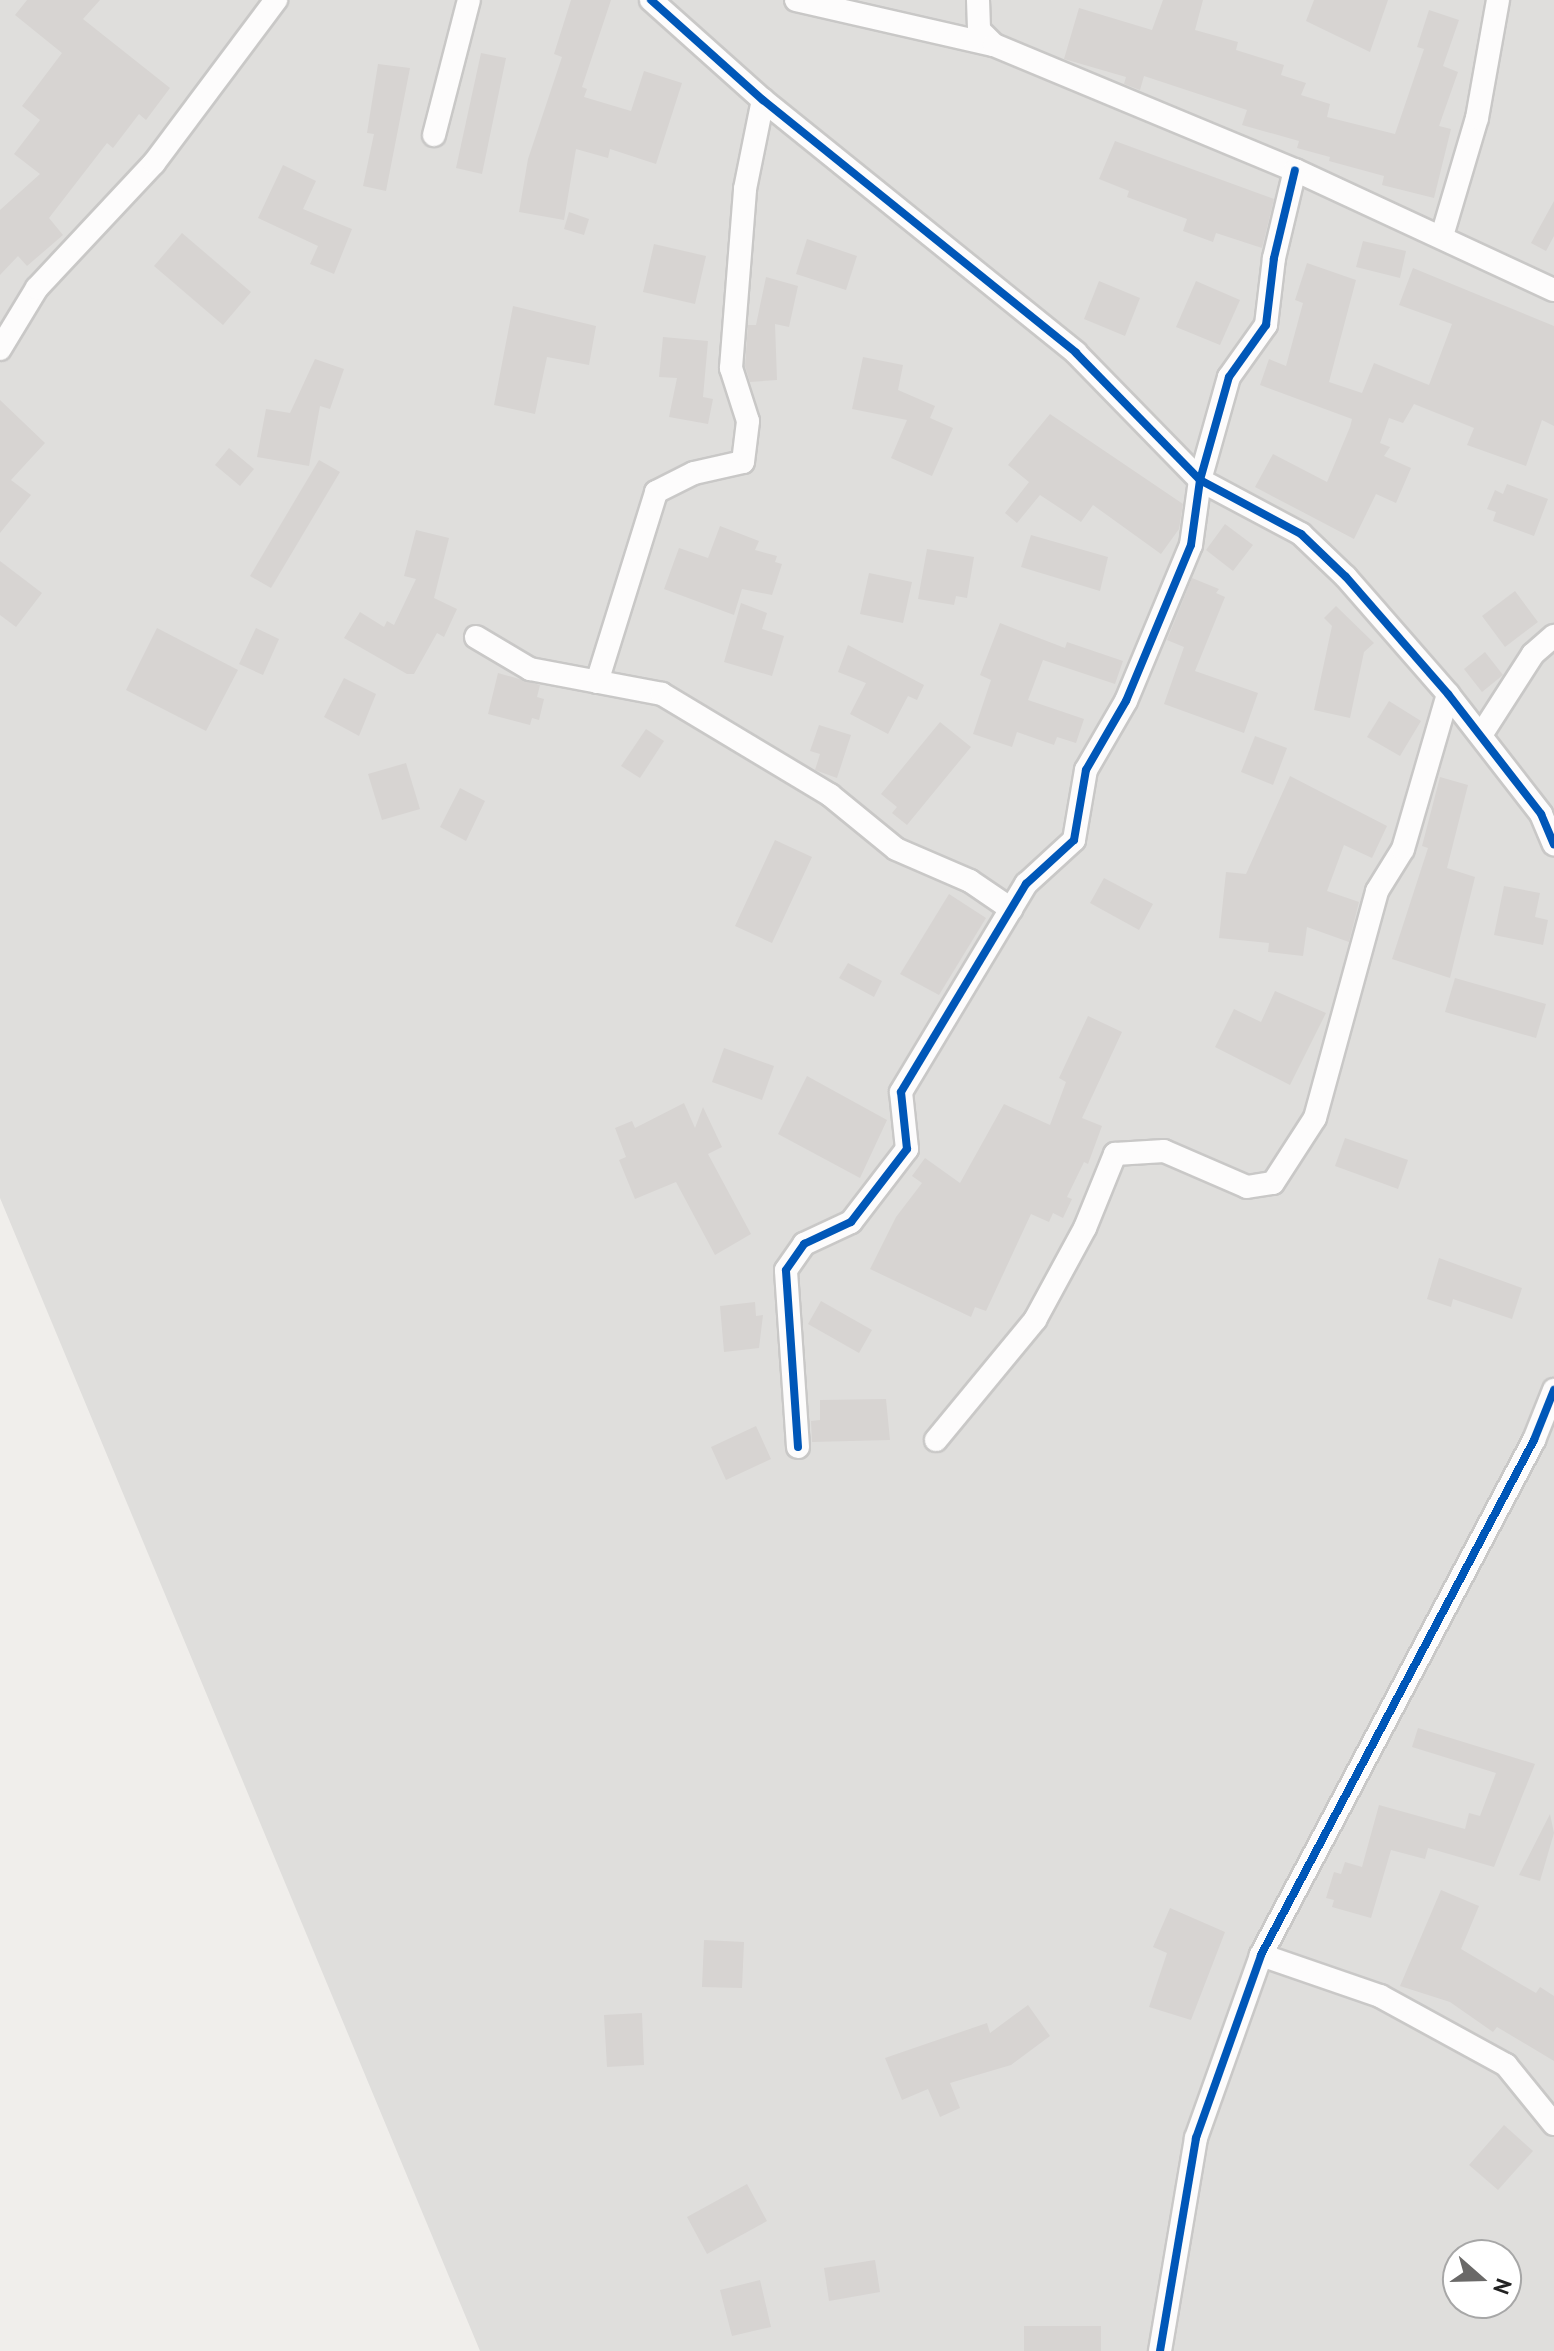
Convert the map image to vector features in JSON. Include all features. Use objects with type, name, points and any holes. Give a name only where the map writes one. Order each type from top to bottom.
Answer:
[{"type":"street","points":[[0,349],[37,288],[154,163],[276,0]]},
{"type":"street","points":[[434,135],[469,0]]},
{"type":"street","points":[[796,0],[994,45],[1295,170],[1554,290]]},
{"type":"street","points":[[978,0],[979,30],[994,45]]},
{"type":"street","points":[[1442,236],[1477,118],[1498,0]]},
{"type":"street","points":[[659,2],[763,100],[1076,353],[1200,480],[1301,534],[1346,577],[1448,694],[1541,814],[1554,844]]},
{"type":"street","points":[[597,682],[656,492],[694,473],[743,462],[748,421],[731,368],[745,189],[763,100]]},
{"type":"street","points":[[798,1447],[786,1270],[804,1244],[851,1222],[907,1149],[901,1092],[1026,884],[1074,840],[1086,770],[1126,701],[1191,545],[1200,480],[1229,377],[1266,325],[1295,170]]},
{"type":"street","points":[[1481,735],[1533,654],[1554,636]]},
{"type":"street","points":[[476,637],[530,669],[662,694],[830,795],[896,849],[970,881],[1011,909]]},
{"type":"street","points":[[936,1440],[1035,1320],[1085,1228],[1115,1154],[1164,1151],[1247,1187],[1273,1183],[1315,1118],[1377,891],[1403,849],[1448,694]]},
{"type":"street","points":[[1160,2351],[1196,2138],[1261,1955],[1534,1440],[1554,1390]]},
{"type":"street","points":[[1261,1955],[1380,1996],[1506,2065],[1554,2124]]},
{"type":"shaded area","points":[[0,0],[1554,0],[1554,2351],[480,2351],[0,1198]]},
{"type":"building","points":[[27,0],[100,0],[83,19],[170,88],[146,120],[139,114],[113,148],[107,143],[49,218],[63,235],[27,266],[18,256],[0,275],[0,210],[40,174],[14,154],[40,120],[22,106],[62,53],[15,15]]},
{"type":"building","points":[[571,0],[611,0],[582,87],[587,89],[584,97],[631,111],[644,71],[682,83],[656,164],[610,149],[608,158],[576,149],[564,220],[519,212],[528,159],[562,57],[554,54]]},
{"type":"building","points":[[1163,0],[1203,0],[1195,30],[1238,42],[1236,50],[1284,65],[1281,75],[1306,83],[1301,95],[1330,104],[1327,117],[1395,134],[1424,49],[1417,47],[1429,10],[1459,20],[1443,66],[1458,72],[1439,126],[1451,129],[1434,198],[1382,185],[1384,176],[1329,161],[1330,157],[1297,148],[1299,141],[1242,125],[1247,110],[1144,76],[1140,90],[1124,84],[1126,77],[1064,59],[1079,8],[1152,30]]},
{"type":"building","points":[[1314,0],[1388,0],[1370,52],[1306,21]]},
{"type":"building","points":[[481,53],[506,58],[482,174],[456,168]]},
{"type":"building","points":[[378,64],[410,68],[386,191],[363,186],[374,134],[367,133]]},
{"type":"building","points":[[1115,141],[1274,199],[1262,248],[1216,233],[1213,242],[1183,231],[1187,219],[1127,197],[1129,191],[1099,179]]},
{"type":"building","points":[[283,165],[316,181],[303,209],[352,229],[334,274],[310,264],[318,246],[258,218]]},
{"type":"building","points":[[1554,201],[1554,236],[1546,251],[1531,243]]},
{"type":"building","points":[[569,212],[589,219],[584,235],[564,229]]},
{"type":"building","points":[[182,233],[251,292],[223,325],[154,266]]},
{"type":"building","points":[[807,239],[857,256],[846,290],[796,274]]},
{"type":"building","points":[[1363,241],[1406,251],[1400,278],[1356,267]]},
{"type":"building","points":[[654,244],[706,256],[695,304],[643,292]]},
{"type":"building","points":[[1307,263],[1356,280],[1329,382],[1362,393],[1374,363],[1429,385],[1452,324],[1399,305],[1413,268],[1554,326],[1554,426],[1542,420],[1526,466],[1467,445],[1474,428],[1414,404],[1403,423],[1389,418],[1380,443],[1390,447],[1384,456],[1411,468],[1396,503],[1376,494],[1354,539],[1255,487],[1273,454],[1327,482],[1352,419],[1260,385],[1269,359],[1286,366],[1303,303],[1295,300]]},
{"type":"building","points":[[766,277],[798,286],[789,327],[775,324],[777,380],[750,382],[745,366],[748,325],[756,325]]},
{"type":"building","points":[[1099,281],[1140,298],[1125,336],[1084,319]]},
{"type":"building","points":[[1196,281],[1240,300],[1220,345],[1176,327]]},
{"type":"building","points":[[513,306],[596,326],[589,365],[547,357],[535,414],[494,405]]},
{"type":"building","points":[[663,337],[708,341],[703,397],[713,399],[708,424],[669,417],[677,378],[659,377]]},
{"type":"building","points":[[863,357],[903,365],[898,390],[935,406],[930,418],[953,428],[932,476],[891,458],[907,420],[852,409]]},
{"type":"building","points":[[315,359],[344,369],[330,409],[320,406],[309,466],[257,457],[266,409],[290,413]]},
{"type":"building","points":[[0,400],[45,443],[11,480],[31,495],[0,533]]},
{"type":"building","points":[[1050,414],[1183,504],[1179,529],[1161,554],[1093,505],[1081,522],[1040,495],[1017,523],[1005,513],[1029,482],[1008,465]]},
{"type":"building","points":[[229,448],[254,469],[240,486],[215,465]]},
{"type":"building","points":[[319,460],[340,472],[271,588],[250,576]]},
{"type":"building","points":[[1507,484],[1548,499],[1534,536],[1493,521],[1496,512],[1487,509],[1495,490],[1503,494]]},
{"type":"building","points":[[1225,524],[1253,545],[1233,571],[1206,550]]},
{"type":"building","points":[[720,526],[759,541],[755,550],[777,556],[775,562],[782,564],[772,595],[742,589],[734,615],[664,589],[679,548],[708,558]]},
{"type":"building","points":[[416,530],[449,538],[434,598],[457,609],[444,637],[437,633],[414,674],[407,674],[344,638],[360,612],[384,627],[387,621],[394,625],[416,579],[404,576]]},
{"type":"building","points":[[1031,535],[1108,557],[1100,591],[1021,567]]},
{"type":"building","points":[[927,549],[974,557],[967,598],[956,596],[954,605],[918,599]]},
{"type":"building","points":[[0,561],[42,593],[16,627],[0,615]]},
{"type":"building","points":[[869,573],[912,582],[903,623],[860,614]]},
{"type":"building","points":[[1192,578],[1219,589],[1216,593],[1225,597],[1195,671],[1258,693],[1244,733],[1164,704],[1184,647],[1167,640]]},
{"type":"building","points":[[1515,591],[1538,622],[1505,647],[1482,616]]},
{"type":"building","points":[[741,603],[767,613],[762,629],[784,636],[772,676],[724,662]]},
{"type":"building","points":[[1336,606],[1374,643],[1364,652],[1350,718],[1314,710],[1332,626],[1324,618]]},
{"type":"building","points":[[1000,623],[1065,648],[1067,642],[1123,661],[1115,684],[1043,660],[1028,700],[1084,719],[1076,743],[1057,737],[1054,745],[1017,732],[1012,747],[973,734],[991,680],[980,675]]},
{"type":"building","points":[[157,628],[238,670],[206,731],[126,690]]},
{"type":"building","points":[[256,628],[279,639],[263,675],[239,664]]},
{"type":"building","points":[[848,645],[924,685],[917,700],[908,696],[888,734],[850,714],[866,683],[838,672]]},
{"type":"building","points":[[1485,652],[1503,675],[1482,692],[1464,669]]},
{"type":"building","points":[[498,673],[540,685],[537,697],[544,699],[539,720],[532,718],[530,725],[488,714]]},
{"type":"building","points":[[344,678],[376,694],[359,736],[324,717]]},
{"type":"building","points":[[1389,701],[1421,721],[1400,756],[1367,737]]},
{"type":"building","points":[[940,722],[971,747],[907,825],[892,813],[897,807],[881,794]]},
{"type":"building","points":[[819,725],[851,735],[837,778],[815,770],[820,754],[810,751]]},
{"type":"building","points":[[646,729],[664,741],[640,778],[621,766]]},
{"type":"building","points":[[1255,736],[1287,748],[1273,785],[1241,772]]},
{"type":"building","points":[[406,763],[420,809],[382,820],[368,774]]},
{"type":"building","points":[[1290,776],[1387,826],[1372,858],[1344,845],[1327,891],[1359,902],[1349,942],[1307,927],[1303,956],[1268,952],[1269,943],[1219,938],[1226,872],[1246,874]]},
{"type":"building","points":[[1440,777],[1468,785],[1447,868],[1475,877],[1450,978],[1392,959],[1428,848],[1422,846]]},
{"type":"building","points":[[460,788],[485,801],[466,841],[440,827]]},
{"type":"building","points":[[775,840],[812,857],[772,943],[735,926]]},
{"type":"building","points":[[1104,878],[1153,904],[1139,930],[1090,903]]},
{"type":"building","points":[[1504,886],[1540,893],[1535,917],[1548,920],[1543,945],[1494,935]]},
{"type":"building","points":[[949,894],[986,918],[939,995],[900,974]]},
{"type":"building","points":[[848,963],[882,981],[874,997],[839,978]]},
{"type":"building","points":[[1455,978],[1546,1004],[1536,1038],[1445,1012]]},
{"type":"building","points":[[1275,991],[1326,1013],[1290,1085],[1215,1047],[1234,1009],[1261,1022]]},
{"type":"building","points":[[1088,1016],[1122,1032],[1082,1118],[1102,1126],[1088,1164],[1084,1162],[1067,1197],[1072,1199],[1063,1218],[1053,1213],[1049,1222],[1031,1214],[986,1311],[975,1307],[971,1317],[870,1269],[896,1217],[922,1183],[912,1176],[925,1158],[960,1183],[1004,1104],[1050,1125],[1066,1082],[1059,1078]]},
{"type":"building","points":[[724,1048],[774,1066],[762,1100],[712,1082]]},
{"type":"building","points":[[807,1076],[887,1120],[860,1178],[778,1134]]},
{"type":"building","points":[[684,1103],[695,1128],[703,1107],[722,1147],[708,1154],[751,1234],[715,1255],[676,1182],[635,1199],[619,1160],[626,1157],[615,1128],[632,1121],[635,1128]]},
{"type":"building","points":[[1345,1138],[1408,1160],[1398,1189],[1335,1166]]},
{"type":"building","points":[[1439,1258],[1522,1288],[1512,1319],[1453,1299],[1451,1307],[1427,1299]]},
{"type":"building","points":[[821,1301],[872,1330],[859,1353],[808,1324]]},
{"type":"building","points":[[755,1302],[756,1316],[763,1315],[759,1348],[724,1352],[720,1306]]},
{"type":"building","points":[[886,1399],[890,1440],[812,1442],[811,1421],[820,1420],[820,1400]]},
{"type":"building","points":[[756,1426],[771,1459],[726,1480],[711,1447]]},
{"type":"building","points":[[1418,1728],[1535,1764],[1494,1867],[1428,1848],[1425,1859],[1391,1850],[1371,1918],[1332,1907],[1334,1900],[1326,1898],[1334,1872],[1341,1874],[1345,1862],[1362,1867],[1379,1805],[1465,1829],[1469,1813],[1480,1816],[1496,1773],[1412,1747]]},
{"type":"building","points":[[1550,1814],[1554,1833],[1540,1881],[1519,1875]]},
{"type":"building","points":[[1441,1890],[1479,1906],[1461,1949],[1536,1993],[1540,1987],[1554,1996],[1554,2061],[1497,2027],[1493,2032],[1450,2002],[1400,1986]]},
{"type":"building","points":[[1170,1908],[1225,1932],[1191,2020],[1149,2007],[1167,1953],[1153,1947]]},
{"type":"building","points":[[704,1940],[744,1942],[742,1988],[702,1987]]},
{"type":"building","points":[[1028,2005],[1050,2036],[1011,2065],[950,2083],[960,2108],[940,2117],[928,2089],[902,2100],[885,2058],[987,2023],[990,2033]]},
{"type":"building","points":[[642,2013],[644,2065],[607,2067],[604,2015]]},
{"type":"building","points":[[1504,2125],[1533,2151],[1498,2190],[1469,2165]]},
{"type":"building","points":[[747,2184],[767,2221],[707,2254],[687,2217]]},
{"type":"building","points":[[875,2260],[880,2292],[829,2301],[824,2268]]},
{"type":"building","points":[[760,2280],[771,2327],[732,2336],[720,2290]]},
{"type":"building","points":[[1024,2326],[1101,2326],[1101,2351],[1024,2351]]},
{"type":"cycle path","points":[[651,0],[763,100],[1076,353],[1200,480],[1301,534],[1346,577],[1448,694],[1541,814],[1554,844]]},
{"type":"cycle path","points":[[798,1447],[786,1270],[804,1244],[851,1222],[907,1149],[901,1092],[1026,884],[1074,840],[1086,770],[1126,701],[1191,545],[1200,480],[1229,377],[1266,325],[1274,258],[1295,170]]},
{"type":"cycle path","points":[[1160,2351],[1196,2138],[1261,1955],[1534,1440],[1554,1390]]}]
